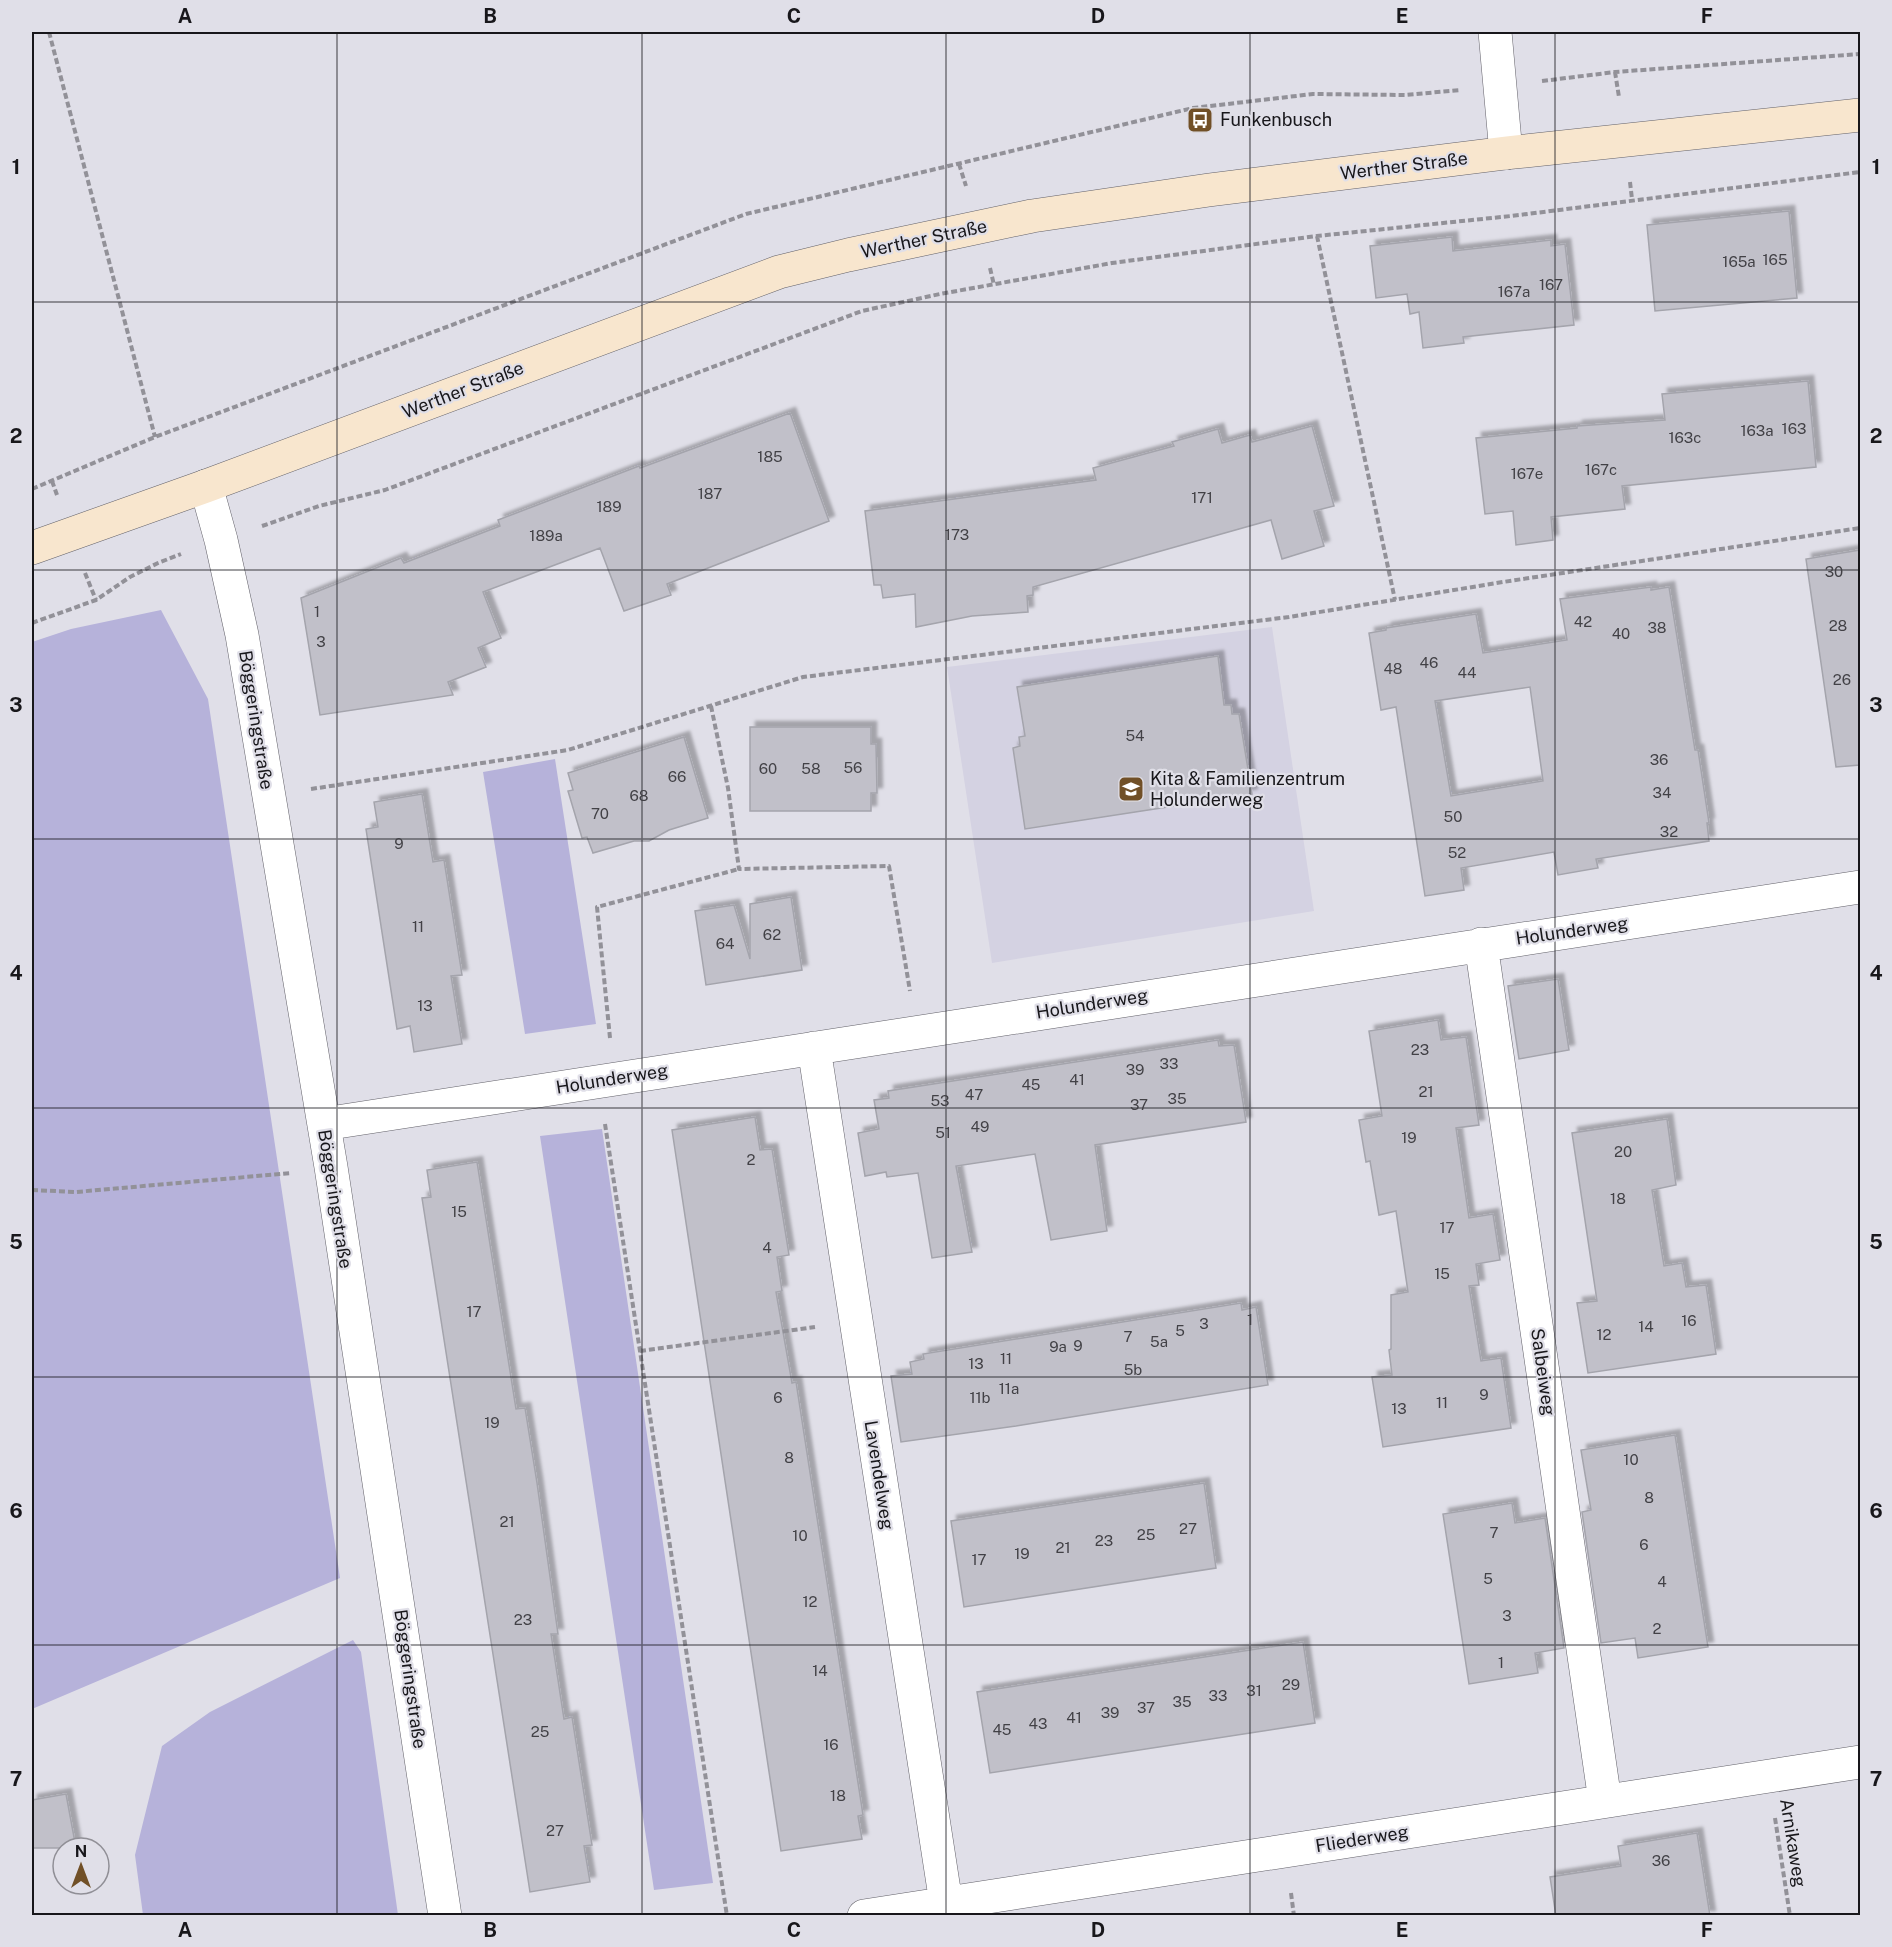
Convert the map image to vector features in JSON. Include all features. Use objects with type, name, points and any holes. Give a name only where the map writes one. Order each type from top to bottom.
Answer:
[{"type":"main road","name":"Werther Straße","points":[[32,548],[206,486],[779,272],[848,255],[1032,216],[1209,190],[1506,153],[1860,115]]},
{"type":"street","points":[[1495,32],[1506,153]]},
{"type":"street","name":"Böggeringstraße","points":[[206,486],[221,540],[242,635],[324,1124],[445,1916]]},
{"type":"street","name":"Holunderweg","points":[[324,1124],[1860,887]]},
{"type":"street","name":"Salbeiweg","points":[[1480,944],[1605,1801]]},
{"type":"street","name":"Lavendelweg","points":[[814,1048],[946,1903]]},
{"type":"street","name":"Fliederweg","points":[[864,1916],[1860,1762]]},
{"type":"path","points":[[49,32],[155,437]]},
{"type":"path","points":[[32,623],[96,600],[130,577],[158,563],[319,506],[384,490],[862,311],[940,294],[1112,263],[1317,236],[1511,216],[1860,172]]},
{"type":"path","points":[[1317,236],[1395,600]]},
{"type":"path","points":[[268,794],[316,789],[568,750],[803,677],[1289,617],[1860,528]]},
{"type":"path","points":[[711,706],[728,788],[739,869]]},
{"type":"path","points":[[727,1916],[640,1350],[606,1080],[597,907],[739,869],[889,866],[916,1032]]},
{"type":"path","points":[[32,1190],[76,1192],[282,1175],[331,1167]]},
{"type":"path","points":[[640,1350],[855,1322]]},
{"type":"path","name":"Arnikaweg","points":[[1768,1776],[1790,1916]]},
{"type":"shaded area","points":[[161,610],[208,699],[340,1578],[32,1709],[32,642],[71,629]]},
{"type":"shaded area","name":"Kita & Familienzentrum Holunderweg","points":[[1272,627],[1314,911],[992,963],[947,667]]},
{"type":"shaded area","points":[[555,759],[596,1024],[525,1034],[483,772]]},
{"type":"shaded area","points":[[602,1129],[713,1883],[654,1890],[540,1136]]},
{"type":"shaded area","points":[[353,1640],[361,1652],[398,1915],[143,1915],[135,1855],[162,1746],[210,1712]]},
{"type":"building","points":[[1789,211],[1797,298],[1655,311],[1647,225]]},
{"type":"building","points":[[1452,237],[1453,251],[1551,240],[1551,246],[1565,244],[1574,325],[1463,337],[1464,343],[1423,348],[1419,312],[1410,314],[1407,294],[1376,298],[1370,246]]},
{"type":"building","points":[[1808,381],[1816,467],[1622,486],[1625,509],[1551,517],[1553,540],[1516,545],[1513,511],[1485,514],[1476,438],[1577,428],[1577,426],[1665,420],[1662,394]]},
{"type":"building","points":[[790,413],[829,521],[667,584],[671,595],[624,611],[600,548],[483,592],[501,638],[478,648],[486,667],[448,682],[453,695],[320,715],[301,598],[401,558],[404,563],[500,526],[498,520],[639,466],[640,468]]},
{"type":"building","points":[[1312,426],[1334,506],[1314,511],[1324,546],[1282,559],[1271,520],[1033,587],[1033,595],[1027,596],[1028,612],[972,616],[916,627],[915,594],[883,598],[881,585],[874,585],[865,511],[1096,480],[1093,468],[1174,446],[1172,442],[1218,429],[1222,443],[1250,435],[1252,442]]},
{"type":"building","points":[[1860,550],[1860,765],[1836,767],[1806,559]]},
{"type":"building","points":[[1651,587],[1651,590],[1669,587],[1695,750],[1698,750],[1709,823],[1707,823],[1709,841],[1596,859],[1598,868],[1558,875],[1554,852],[1461,868],[1464,890],[1425,896],[1396,707],[1381,710],[1369,633],[1386,630],[1386,628],[1476,614],[1483,653],[1567,640],[1560,599]],"holes":[[[1530,687],[1543,781],[1451,796],[1435,701]]]},
{"type":"building","points":[[1218,656],[1224,705],[1231,705],[1232,714],[1239,714],[1252,794],[1025,829],[1013,748],[1020,746],[1019,737],[1025,736],[1017,687]]},
{"type":"building","points":[[750,727],[871,727],[871,744],[876,744],[877,793],[871,793],[871,811],[750,811]]},
{"type":"building","points":[[684,737],[708,818],[669,830],[649,841],[634,841],[593,853],[587,837],[582,838],[568,791],[573,790],[568,773]]},
{"type":"building","points":[[422,794],[433,862],[444,860],[462,975],[451,976],[462,1044],[414,1052],[410,1026],[397,1029],[366,829],[378,827],[374,802]]},
{"type":"building","points":[[791,897],[802,970],[706,985],[695,911],[734,905],[750,959],[750,904]]},
{"type":"building","points":[[1558,979],[1569,1050],[1519,1059],[1508,986]]},
{"type":"building","points":[[1438,1020],[1441,1040],[1466,1037],[1479,1125],[1456,1128],[1469,1218],[1493,1214],[1500,1260],[1476,1264],[1479,1285],[1469,1286],[1481,1361],[1501,1358],[1511,1428],[1383,1447],[1372,1377],[1392,1375],[1389,1350],[1391,1349],[1391,1295],[1408,1292],[1396,1211],[1379,1215],[1370,1161],[1366,1162],[1359,1120],[1382,1116],[1369,1031]]},
{"type":"building","points":[[1218,1040],[1219,1046],[1234,1045],[1246,1122],[1095,1145],[1107,1231],[1051,1240],[1035,1154],[956,1166],[972,1252],[932,1258],[918,1173],[887,1177],[886,1172],[865,1176],[858,1133],[879,1129],[874,1100],[889,1098],[888,1091]]},
{"type":"building","points":[[755,1117],[760,1150],[772,1149],[789,1255],[777,1257],[782,1291],[776,1292],[792,1383],[796,1382],[863,1815],[858,1816],[862,1839],[781,1851],[672,1130]]},
{"type":"building","points":[[1667,1119],[1676,1185],[1652,1190],[1664,1266],[1682,1263],[1686,1287],[1706,1285],[1716,1354],[1588,1373],[1577,1303],[1597,1301],[1572,1133]]},
{"type":"building","points":[[477,1162],[516,1409],[525,1408],[537,1483],[558,1634],[551,1634],[564,1719],[572,1717],[592,1845],[584,1846],[590,1882],[530,1892],[422,1198],[431,1197],[427,1170]]},
{"type":"building","points":[[1241,1303],[1242,1310],[1256,1307],[1268,1385],[1016,1426],[901,1442],[891,1376],[912,1374],[910,1362],[924,1359],[923,1354]]},
{"type":"building","points":[[1675,1435],[1708,1647],[1638,1658],[1635,1638],[1601,1643],[1582,1512],[1591,1510],[1581,1450]]},
{"type":"building","points":[[1204,1483],[1216,1568],[964,1607],[951,1521]]},
{"type":"building","points":[[1512,1503],[1515,1523],[1545,1518],[1564,1648],[1535,1653],[1538,1673],[1469,1684],[1443,1514]]},
{"type":"building","points":[[1303,1642],[1315,1723],[990,1773],[977,1692]]},
{"type":"building","points":[[66,1794],[74,1836],[51,1836],[51,1848],[32,1848],[32,1800]]},
{"type":"building","points":[[1697,1833],[1710,1916],[1556,1916],[1550,1877],[1621,1866],[1618,1846]]},
{"type":"place","name":"Funkenbusch","points":[[1200,120]]},
{"type":"place","name":"Kita & Familienzentrum Holunderweg","points":[[1131,789]]}]
